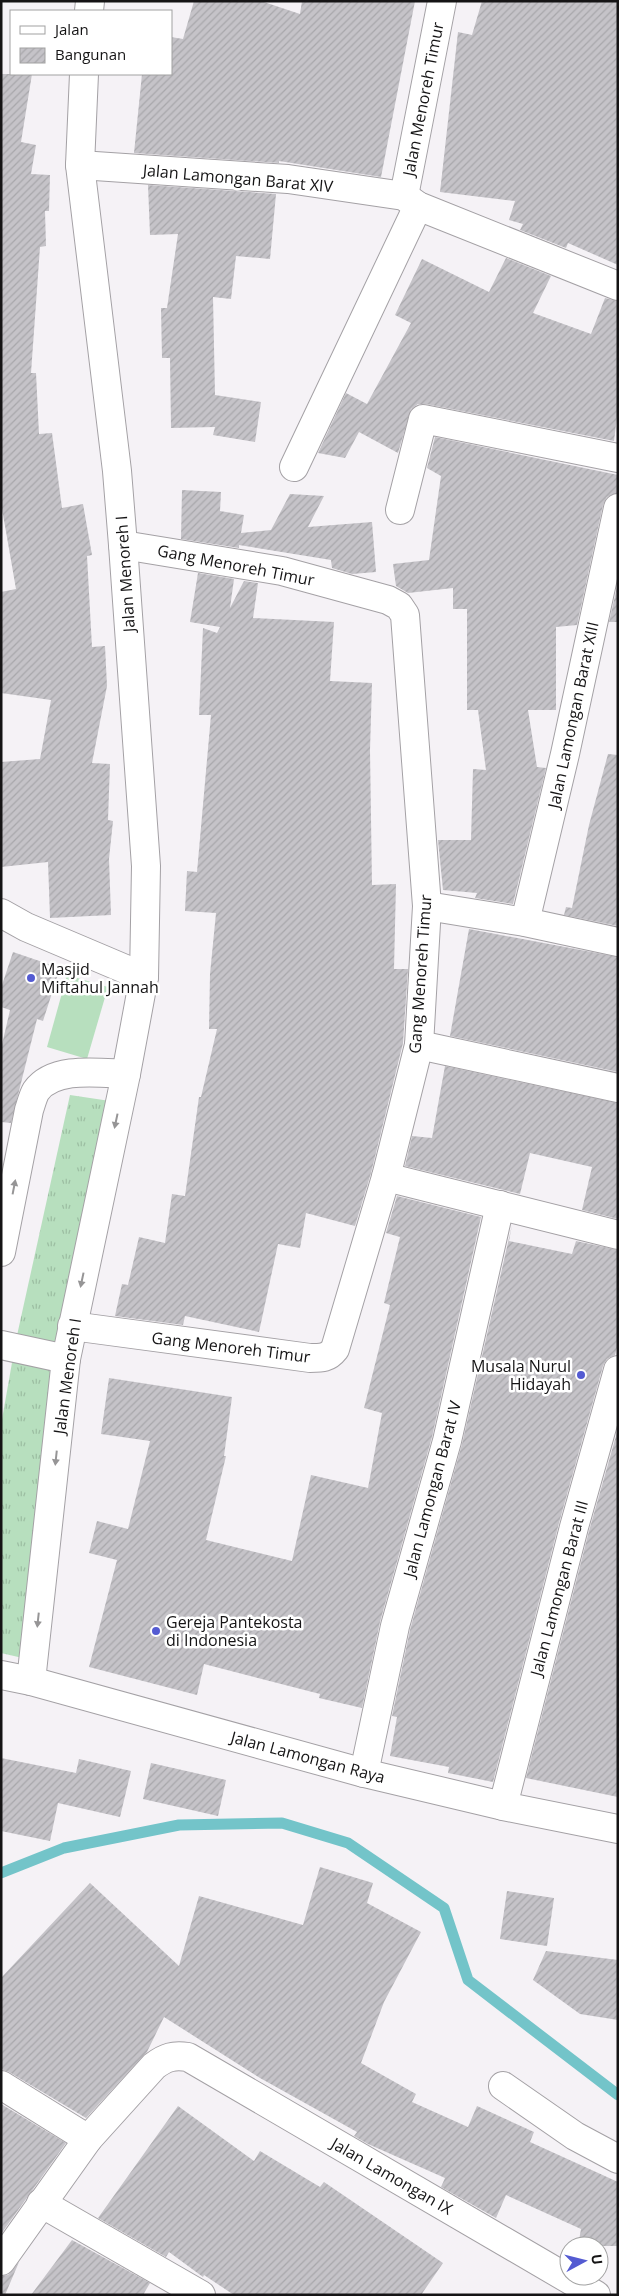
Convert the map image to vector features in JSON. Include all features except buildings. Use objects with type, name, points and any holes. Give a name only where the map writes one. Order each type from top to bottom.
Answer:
[{"type":"street","name":"Jalan Menoreh Timur","points":[[294,467],[411,201],[442,1]]},
{"type":"street","name":"Jalan Menoreh I","points":[[31,1681],[66,1359],[126,1074],[144,977],[146,866],[117,471],[80,165],[84,75]]},
{"type":"street","name":"Jalan Lamongan Barat XIV","points":[[80,165],[288,179],[411,201],[618,286]]},
{"type":"street","points":[[400,510],[423,419],[618,458]]},
{"type":"street","name":"Jalan Lamongan Barat XIII","points":[[525,922],[565,754],[618,508]]},
{"type":"street","name":"Gang Menoreh Timur","points":[[72,1326],[310,1358],[324,1358],[330,1355],[335,1349],[386,1177],[419,1045],[427,906],[405,615],[399,606],[388,600],[282,570],[122,545]]},
{"type":"street","points":[[427,906],[525,922],[618,942]]},
{"type":"street","points":[[1,913],[26,927],[144,977]]},
{"type":"street","points":[[419,1045],[618,1088]]},
{"type":"street","points":[[1,1252],[29,1110],[36,1092],[49,1079],[73,1073],[126,1074]]},
{"type":"street","points":[[386,1177],[618,1235]]},
{"type":"street","name":"Jalan Lamongan Barat IV","points":[[364,1773],[395,1626],[447,1441],[500,1206]]},
{"type":"street","points":[[1,1345],[66,1359]]},
{"type":"street","name":"Jalan Lamongan Barat III","points":[[502,1806],[574,1527],[618,1370]]},
{"type":"street","name":"Jalan Lamongan Raya","points":[[1,1676],[31,1681],[364,1773],[502,1806],[618,1829]]},
{"type":"street","name":"Jalan Lamongan IX","points":[[88,2139],[154,2066],[167,2056],[188,2057],[596,2295]]},
{"type":"street","points":[[1,2085],[88,2139],[1,2261]]},
{"type":"street","points":[[503,2086],[575,2136],[618,2159]]},
{"type":"street","points":[[42,2203],[201,2295]]},
{"type":"green space","points":[[67,975],[108,987],[87,1059],[47,1047]]},
{"type":"green space","points":[[70,1095],[110,1101],[27,1659],[1,1653],[1,1425],[16,1340]]},
{"type":"waterway","points":[[1,1873],[64,1848],[179,1825],[282,1823],[348,1843],[444,1908],[468,1980],[618,2095]]},
{"type":"place","name":"Masjid Miftahul Jannah","points":[[31,978]]},
{"type":"place","name":"Musala Nurul Hidayah","points":[[581,1375]]},
{"type":"place","name":"Gereja Pantekosta di Indonesia","points":[[156,1631]]}]
